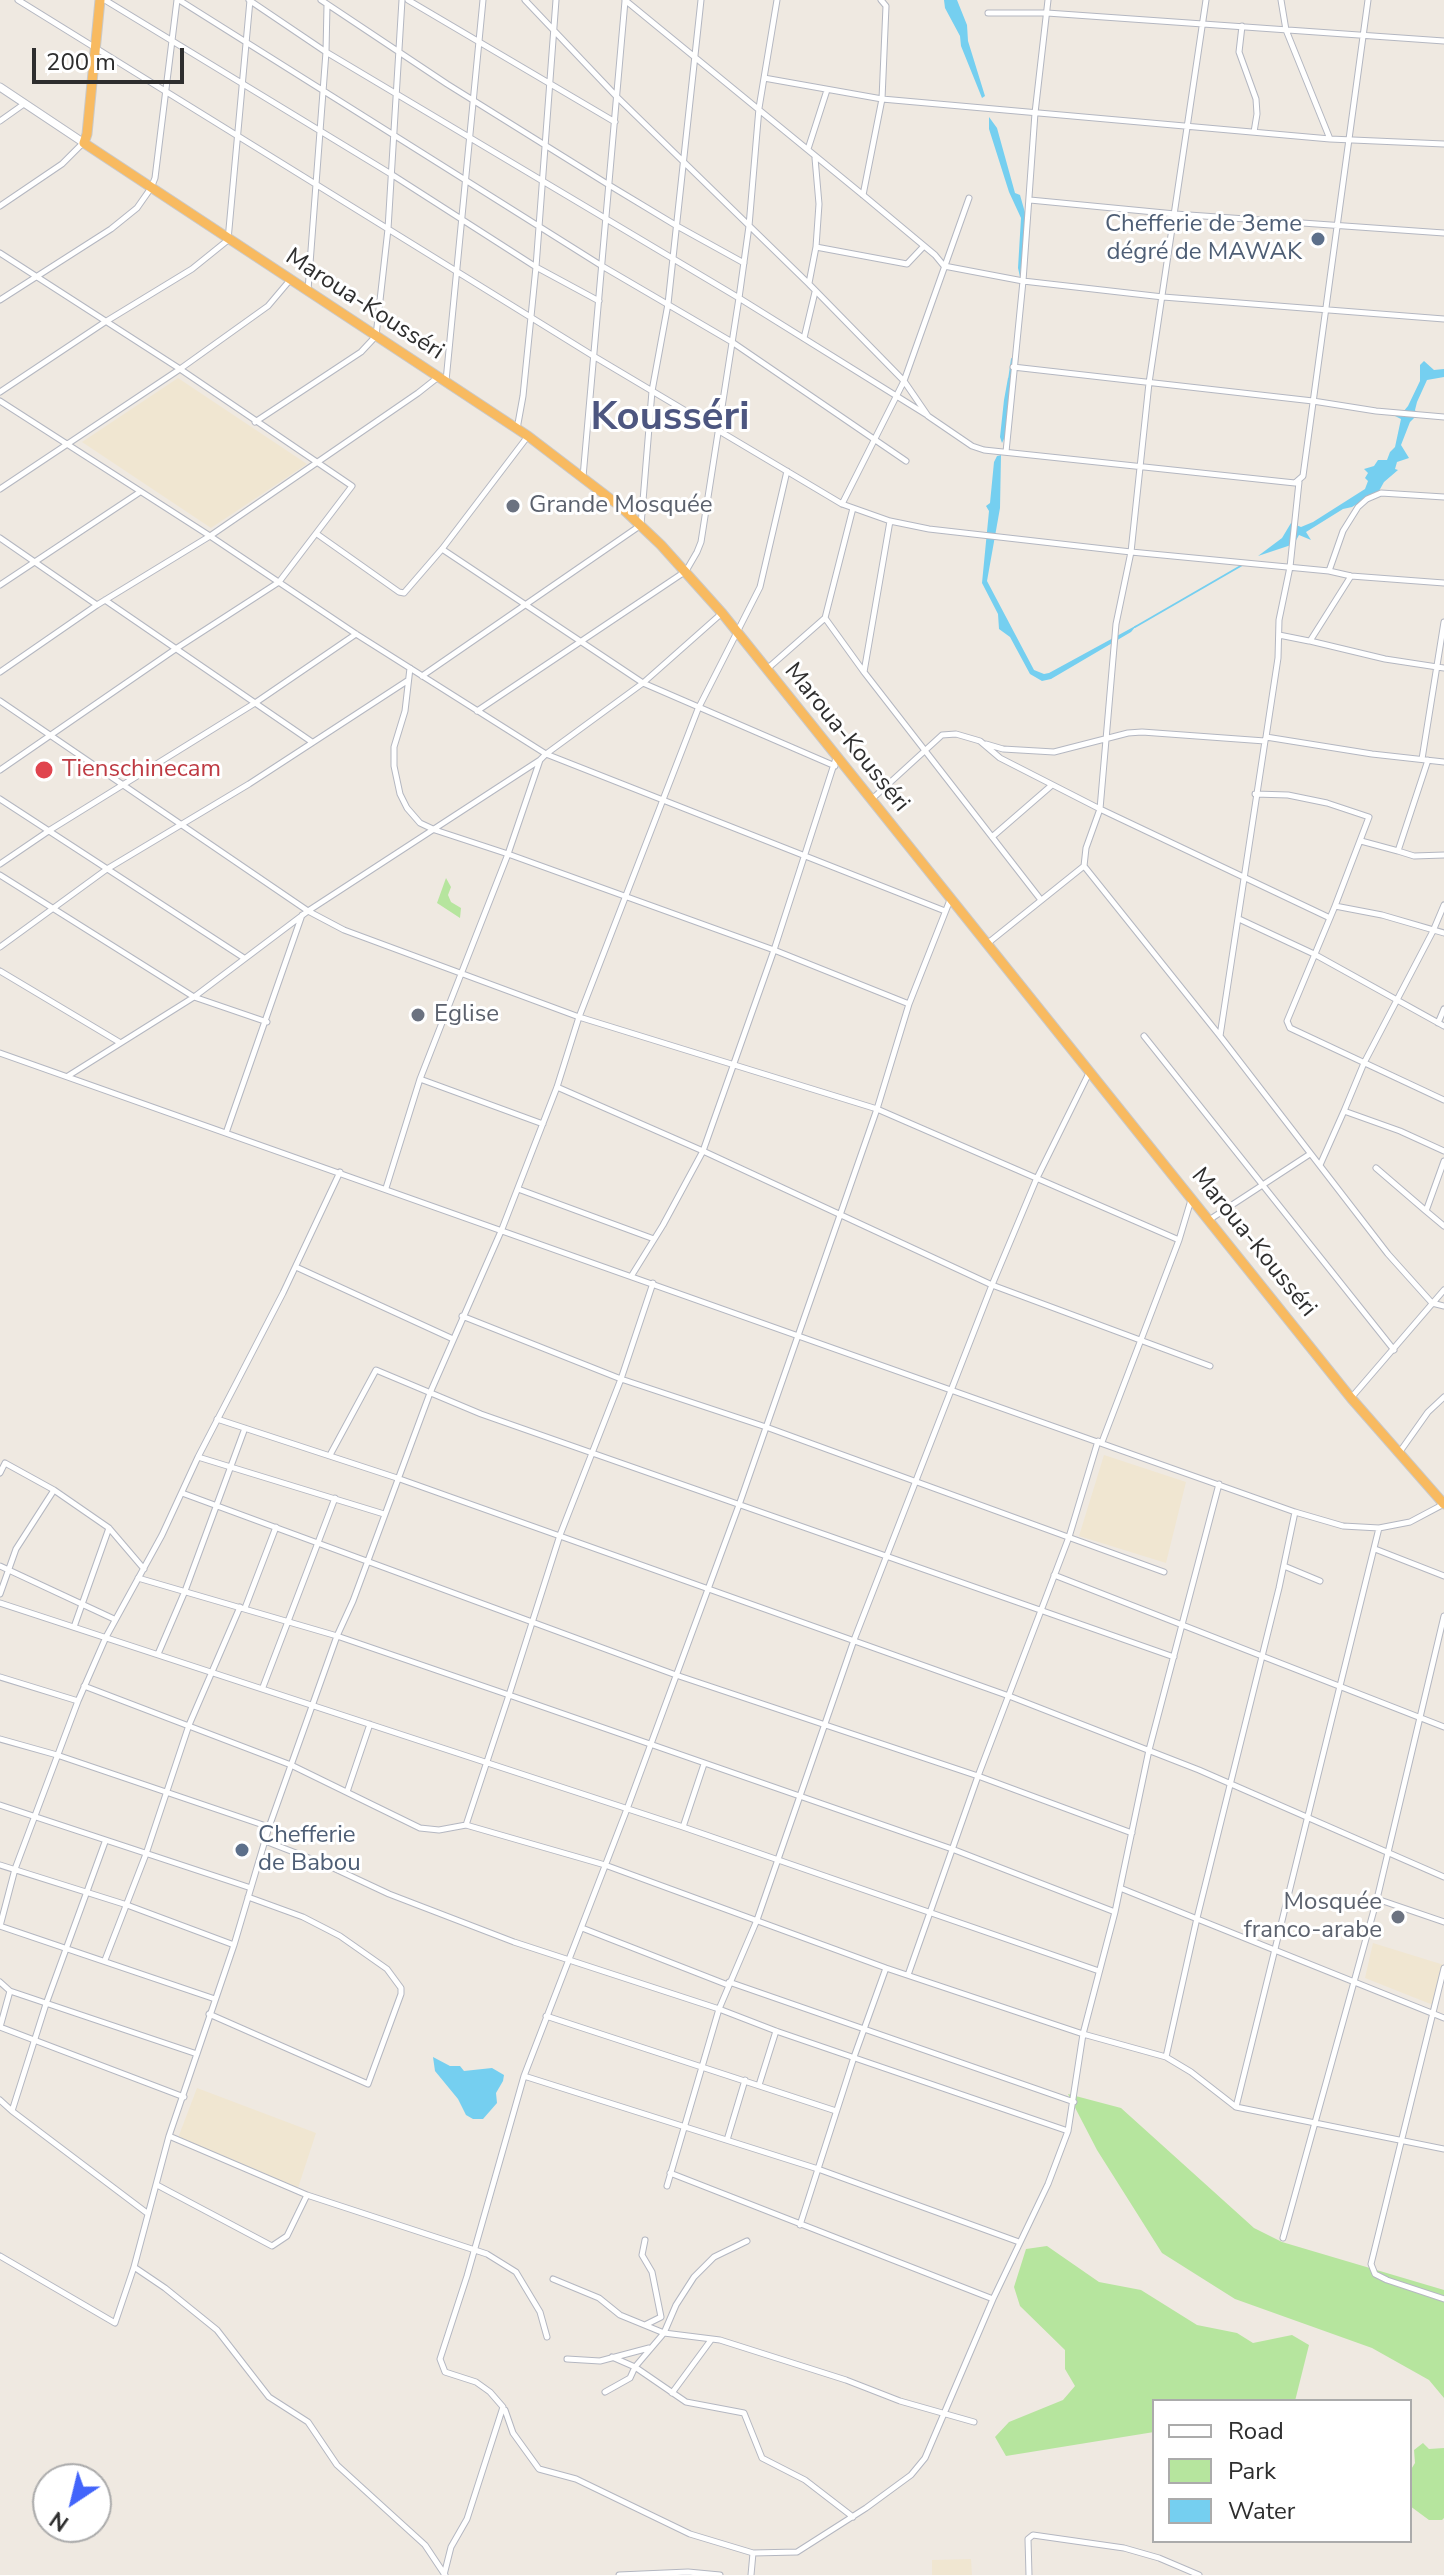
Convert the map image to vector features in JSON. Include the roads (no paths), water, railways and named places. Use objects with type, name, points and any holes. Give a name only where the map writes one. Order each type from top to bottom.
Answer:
[{"type":"highway","points":[[84,143],[102,0]]},
{"type":"highway","name":"Maroua-Kousséri","points":[[84,143],[528,436],[641,525],[722,613],[836,761],[871,800],[1351,1398],[1444,1504]]},
{"type":"street","points":[[18,0],[531,318],[842,504],[890,521],[994,538],[1444,583]]},
{"type":"street","points":[[102,0],[391,174],[536,267],[599,301]]},
{"type":"street","points":[[0,300],[111,229],[137,208],[151,188],[155,178],[178,0],[602,266],[732,342],[906,461]]},
{"type":"street","points":[[0,392],[192,269],[228,240],[250,0],[326,52],[739,298],[972,446],[1141,467],[1299,481]]},
{"type":"street","points":[[255,422],[361,352],[376,336],[388,229],[402,0]]},
{"type":"street","points":[[408,0],[615,122]]},
{"type":"street","points":[[0,672],[104,600],[210,536],[418,393],[442,380],[458,272],[480,42],[483,2],[474,0]]},
{"type":"street","points":[[525,0],[617,97],[904,381],[928,416]]},
{"type":"street","points":[[517,429],[536,267],[556,0]]},
{"type":"street","points":[[625,0],[759,108],[944,266],[1023,281],[1163,297],[1444,319]]},
{"type":"street","points":[[583,477],[625,0]]},
{"type":"street","points":[[422,676],[641,525],[652,391],[668,304],[701,0]]},
{"type":"street","points":[[477,711],[686,571],[701,542],[744,263],[759,108],[777,0]]},
{"type":"street","points":[[863,195],[882,99],[886,6],[881,0]]},
{"type":"street","points":[[1004,452],[1048,0]]},
{"type":"street","points":[[1206,0],[1149,383],[1131,552],[1116,624],[1100,809],[1086,848],[1084,866],[1388,1254],[1432,1303],[1444,1306]]},
{"type":"street","points":[[1281,0],[1286,30],[1330,139]]},
{"type":"street","points":[[1220,1036],[1277,665],[1279,620],[1290,567],[1299,481],[1303,476],[1368,0]]},
{"type":"street","points":[[325,1],[609,185],[744,263]]},
{"type":"street","points":[[308,292],[326,52],[325,1]]},
{"type":"street","points":[[988,13],[1047,13],[1444,41]]},
{"type":"street","points":[[1242,26],[1240,56],[1256,99],[1254,132]]},
{"type":"street","points":[[764,78],[882,99],[1330,139],[1444,144]]},
{"type":"street","points":[[0,87],[84,143],[62,164],[0,206]]},
{"type":"street","points":[[808,149],[827,90]]},
{"type":"street","points":[[0,121],[24,104]]},
{"type":"street","points":[[809,284],[816,247],[819,196],[815,156]]},
{"type":"street","points":[[842,504],[904,381],[969,198]]},
{"type":"street","points":[[1030,200],[1175,214],[1444,233]]},
{"type":"street","points":[[816,247],[907,264],[924,246]]},
{"type":"street","points":[[0,253],[180,369],[352,486],[279,582],[0,770]]},
{"type":"street","points":[[0,489],[180,369],[268,306],[290,280]]},
{"type":"street","points":[[804,338],[815,291]]},
{"type":"street","points":[[1013,367],[1444,417]]},
{"type":"street","points":[[0,401],[546,754],[945,911]]},
{"type":"street","points":[[317,534],[401,593],[442,549],[528,436]]},
{"type":"street","points":[[0,2256],[115,2323],[134,2267],[169,2136],[234,1945],[269,1827],[337,1636],[430,1393],[518,1189],[557,1087],[579,1017],[698,709],[760,587],[787,471]]},
{"type":"street","points":[[0,585],[140,492]]},
{"type":"street","points":[[1329,571],[1343,531],[1367,499],[1381,493],[1444,497]]},
{"type":"street","points":[[766,670],[825,618],[853,508]]},
{"type":"street","points":[[864,672],[890,521]]},
{"type":"street","points":[[0,538],[97,605]]},
{"type":"street","points":[[442,549],[643,683],[698,709],[836,761],[703,1151],[632,1275]]},
{"type":"street","points":[[1310,641],[1351,576]]},
{"type":"street","points":[[104,600],[312,742]]},
{"type":"street","points":[[67,1077],[194,997],[306,913],[540,760],[643,683],[722,613]]},
{"type":"street","points":[[825,618],[1041,900]]},
{"type":"street","points":[[1398,851],[1425,760],[1444,622]]},
{"type":"street","points":[[0,864],[255,703],[356,634]]},
{"type":"street","points":[[1279,635],[1440,668]]},
{"type":"street","points":[[410,668],[405,711],[394,747],[396,783],[413,816],[435,830],[774,950],[909,1004]]},
{"type":"street","points":[[0,947],[107,869],[249,784],[407,681]]},
{"type":"street","points":[[0,701],[182,824],[306,913],[579,1017],[877,1109],[1179,1240]]},
{"type":"street","points":[[871,800],[946,733],[1003,749],[1047,752],[1142,732],[1265,739],[1444,762]]},
{"type":"street","points":[[980,741],[1000,758],[1052,785],[1330,918]]},
{"type":"street","points":[[386,1188],[420,1079],[508,854],[540,760]]},
{"type":"street","points":[[992,837],[1052,785]]},
{"type":"street","points":[[1255,794],[1288,795],[1367,815],[1370,820],[1288,1025],[1444,1100]]},
{"type":"street","points":[[0,799],[244,958]]},
{"type":"street","points":[[1361,841],[1414,856],[1444,855]]},
{"type":"street","points":[[987,944],[1084,866]]},
{"type":"street","points":[[0,875],[194,997],[267,1022]]},
{"type":"street","points":[[951,899],[909,1004],[877,1109],[739,1505],[524,2076],[440,2364],[449,2374],[484,2386],[503,2407],[513,2433],[539,2469],[576,2479],[690,2534],[753,2553],[797,2552],[911,2475],[925,2458],[993,2299],[1048,2184],[1068,2131],[1083,2034],[1115,1912],[1149,1750],[1219,1484]]},
{"type":"street","points":[[1319,1166],[1364,1063],[1444,905]]},
{"type":"street","points":[[1335,906],[1382,915],[1444,933]]},
{"type":"street","points":[[226,1133],[306,913]]},
{"type":"street","points":[[1239,919],[1314,954],[1441,1025],[1444,1009]]},
{"type":"street","points":[[0,971],[119,1042]]},
{"type":"street","points":[[1144,1036],[1394,1350]]},
{"type":"street","points":[[0,1053],[1295,1512],[1343,1526],[1379,1528],[1410,1522],[1444,1504]]},
{"type":"street","points":[[667,2186],[719,2009],[757,1920],[854,1640],[992,1285],[1036,1180],[1089,1072]]},
{"type":"street","points":[[420,1079],[543,1124]]},
{"type":"street","points":[[557,1087],[992,1285],[1210,1366]]},
{"type":"street","points":[[1344,1111],[1444,1151]]},
{"type":"street","points":[[1208,1221],[1310,1154]]},
{"type":"street","points":[[1426,1211],[1444,1161]]},
{"type":"street","points":[[1376,1168],[1444,1226]]},
{"type":"street","points":[[215,1999],[0,1926],[15,1869],[57,1755],[114,1619],[144,1569],[296,1267],[340,1172]]},
{"type":"street","points":[[518,1189],[654,1239]]},
{"type":"street","points":[[908,1975],[978,1776],[1069,1537],[1100,1441],[1179,1240],[1191,1199]]},
{"type":"street","points":[[296,1267],[453,1339]]},
{"type":"street","points":[[466,1825],[560,1535],[621,1379],[653,1283]]},
{"type":"street","points":[[1351,1398],[1444,1290]]},
{"type":"street","points":[[462,1316],[621,1379],[766,1427],[1164,1572]]},
{"type":"street","points":[[330,1455],[376,1370],[481,1414],[1174,1657]]},
{"type":"street","points":[[1398,1454],[1428,1412],[1444,1397]]},
{"type":"street","points":[[217,1419],[560,1535],[1009,1696],[1230,1783],[1444,1877]]},
{"type":"street","points":[[158,1654],[185,1591],[245,1428]]},
{"type":"street","points":[[198,1457],[384,1514]]},
{"type":"street","points":[[0,1473],[3,1462],[54,1490],[109,1528],[144,1569]]},
{"type":"street","points":[[0,1594],[16,1549],[54,1490]]},
{"type":"street","points":[[182,1493],[676,1675],[978,1776],[1132,1833]]},
{"type":"street","points":[[263,1687],[335,1498]]},
{"type":"street","points":[[1166,2057],[1295,1512]]},
{"type":"street","points":[[105,1960],[146,1854],[189,1725],[276,1527]]},
{"type":"street","points":[[74,1627],[109,1528]]},
{"type":"street","points":[[1236,2107],[1379,1528]]},
{"type":"street","points":[[1375,1549],[1444,1576]]},
{"type":"street","points":[[0,1566],[114,1619]]},
{"type":"street","points":[[1284,1566],[1320,1581]]},
{"type":"street","points":[[1054,1575],[1444,1727]]},
{"type":"street","points":[[138,1578],[337,1636],[952,1849],[1115,1912]]},
{"type":"street","points":[[0,1603],[683,1827],[1099,1971]]},
{"type":"street","points":[[1283,2238],[1377,1899],[1444,1616]]},
{"type":"street","points":[[0,1677],[78,1701]]},
{"type":"street","points":[[84,1686],[291,1765],[430,1830],[466,1825],[605,1865],[886,1968],[1083,2034],[1166,2057],[1236,2107],[1444,2149]]},
{"type":"street","points":[[347,1792],[370,1724]]},
{"type":"street","points":[[0,1739],[57,1755],[269,1827]]},
{"type":"street","points":[[683,1827],[704,1764]]},
{"type":"street","points":[[0,1805],[251,1888]]},
{"type":"street","points":[[265,1841],[453,1920],[1068,2131]]},
{"type":"street","points":[[12,2111],[46,2004],[105,1842]]},
{"type":"street","points":[[0,1865],[127,1905],[234,1945]]},
{"type":"street","points":[[1120,1888],[1444,2018]]},
{"type":"street","points":[[209,2014],[368,2084],[401,1994],[401,1988],[387,1969],[340,1936],[303,1917],[248,1897]]},
{"type":"street","points":[[1377,1899],[1444,1922]]},
{"type":"street","points":[[582,1928],[729,1983],[1074,2102]]},
{"type":"street","points":[[800,2225],[886,1968]]},
{"type":"street","points":[[1444,1968],[1372,2270],[1387,2280],[1444,2299]]},
{"type":"street","points":[[0,1982],[10,1991],[197,2054]]},
{"type":"street","points":[[10,1991],[0,2027],[184,2097]]},
{"type":"street","points":[[546,2016],[836,2111]]},
{"type":"street","points":[[759,2085],[776,2031]]},
{"type":"street","points":[[524,2076],[818,2169],[1020,2242]]},
{"type":"street","points":[[727,2140],[745,2080]]},
{"type":"street","points":[[0,2100],[147,2213]]},
{"type":"street","points":[[169,2136],[307,2195],[475,2249],[499,2260],[516,2272],[540,2312],[547,2337]]},
{"type":"street","points":[[670,2173],[993,2299]]},
{"type":"street","points":[[157,2185],[272,2246],[287,2236],[307,2195]]},
{"type":"street","points":[[644,2325],[661,2317],[652,2272],[642,2255],[645,2240]]},
{"type":"street","points":[[605,2392],[630,2378],[635,2367],[664,2333],[676,2305],[694,2277],[714,2257],[747,2241]]},
{"type":"street","points":[[134,2267],[217,2330],[269,2397],[308,2422],[337,2465],[425,2545],[445,2575]]},
{"type":"street","points":[[553,2279],[599,2298],[620,2315],[664,2333],[711,2339],[974,2422]]},
{"type":"street","points":[[672,2393],[711,2339]]},
{"type":"street","points":[[567,2359],[600,2361],[650,2348]]},
{"type":"street","points":[[612,2357],[635,2367],[686,2402],[744,2413],[762,2458],[805,2480],[853,2517]]},
{"type":"street","points":[[445,2575],[451,2547],[467,2519],[503,2407]]},
{"type":"street","points":[[1029,2575],[1028,2539],[1033,2535],[1124,2548],[1159,2558],[1199,2575]]},
{"type":"street","points":[[751,2575],[753,2553]]},
{"type":"street","points":[[619,2575],[688,2572],[720,2575]]},
{"type":"water","points":[[944,0],[957,0],[967,25],[968,41],[985,96],[982,98],[961,46],[960,36],[945,8]]},
{"type":"water","points":[[989,117],[997,128],[1015,193],[1020,195],[1026,216],[1020,277],[1021,218],[1009,192],[989,129]]},
{"type":"water","points":[[1424,361],[1434,370],[1444,369],[1444,377],[1427,380],[1417,402],[1417,415],[1410,422],[1401,445],[1409,458],[1397,462],[1395,469],[1398,470],[1379,491],[1306,532],[1311,540],[1299,535],[1294,544],[1258,556],[1282,538],[1291,523],[1301,527],[1313,522],[1365,489],[1368,473],[1364,469],[1374,466],[1378,460],[1387,460],[1395,447],[1401,419],[1391,414],[1403,412],[1408,406],[1420,381],[1420,365]]},
{"type":"water","points":[[1011,377],[1006,435],[1002,443],[1004,400],[1008,378]]},
{"type":"water","points":[[1001,455],[1000,508],[987,581],[1034,670],[1049,673],[1137,625],[1131,632],[1051,679],[1042,681],[1030,674],[1010,637],[999,629],[998,614],[982,583],[989,511],[986,506],[990,503],[994,462]]},
{"type":"water","points":[[433,2057],[450,2066],[460,2066],[464,2071],[492,2068],[504,2075],[496,2093],[497,2103],[483,2119],[466,2115],[458,2099],[435,2071]]},
{"type":"waterway","points":[[1009,380],[1012,359]]},
{"type":"waterway","points":[[1135,627],[1244,564]]},
{"type":"place","name":"Chefferie de 3eme dégré de MAWAK","points":[[1318,239]]},
{"type":"place","name":"Grande Mosquée","points":[[513,506]]},
{"type":"place","name":"Tienschinecam","points":[[44,770]]},
{"type":"place","name":"Eglise","points":[[418,1015]]},
{"type":"place","name":"Chefferie de Babou","points":[[242,1850]]},
{"type":"place","name":"Mosquée franco-arabe","points":[[1398,1917]]},
{"type":"district","name":"Kousséri","points":[[670,419]]}]
